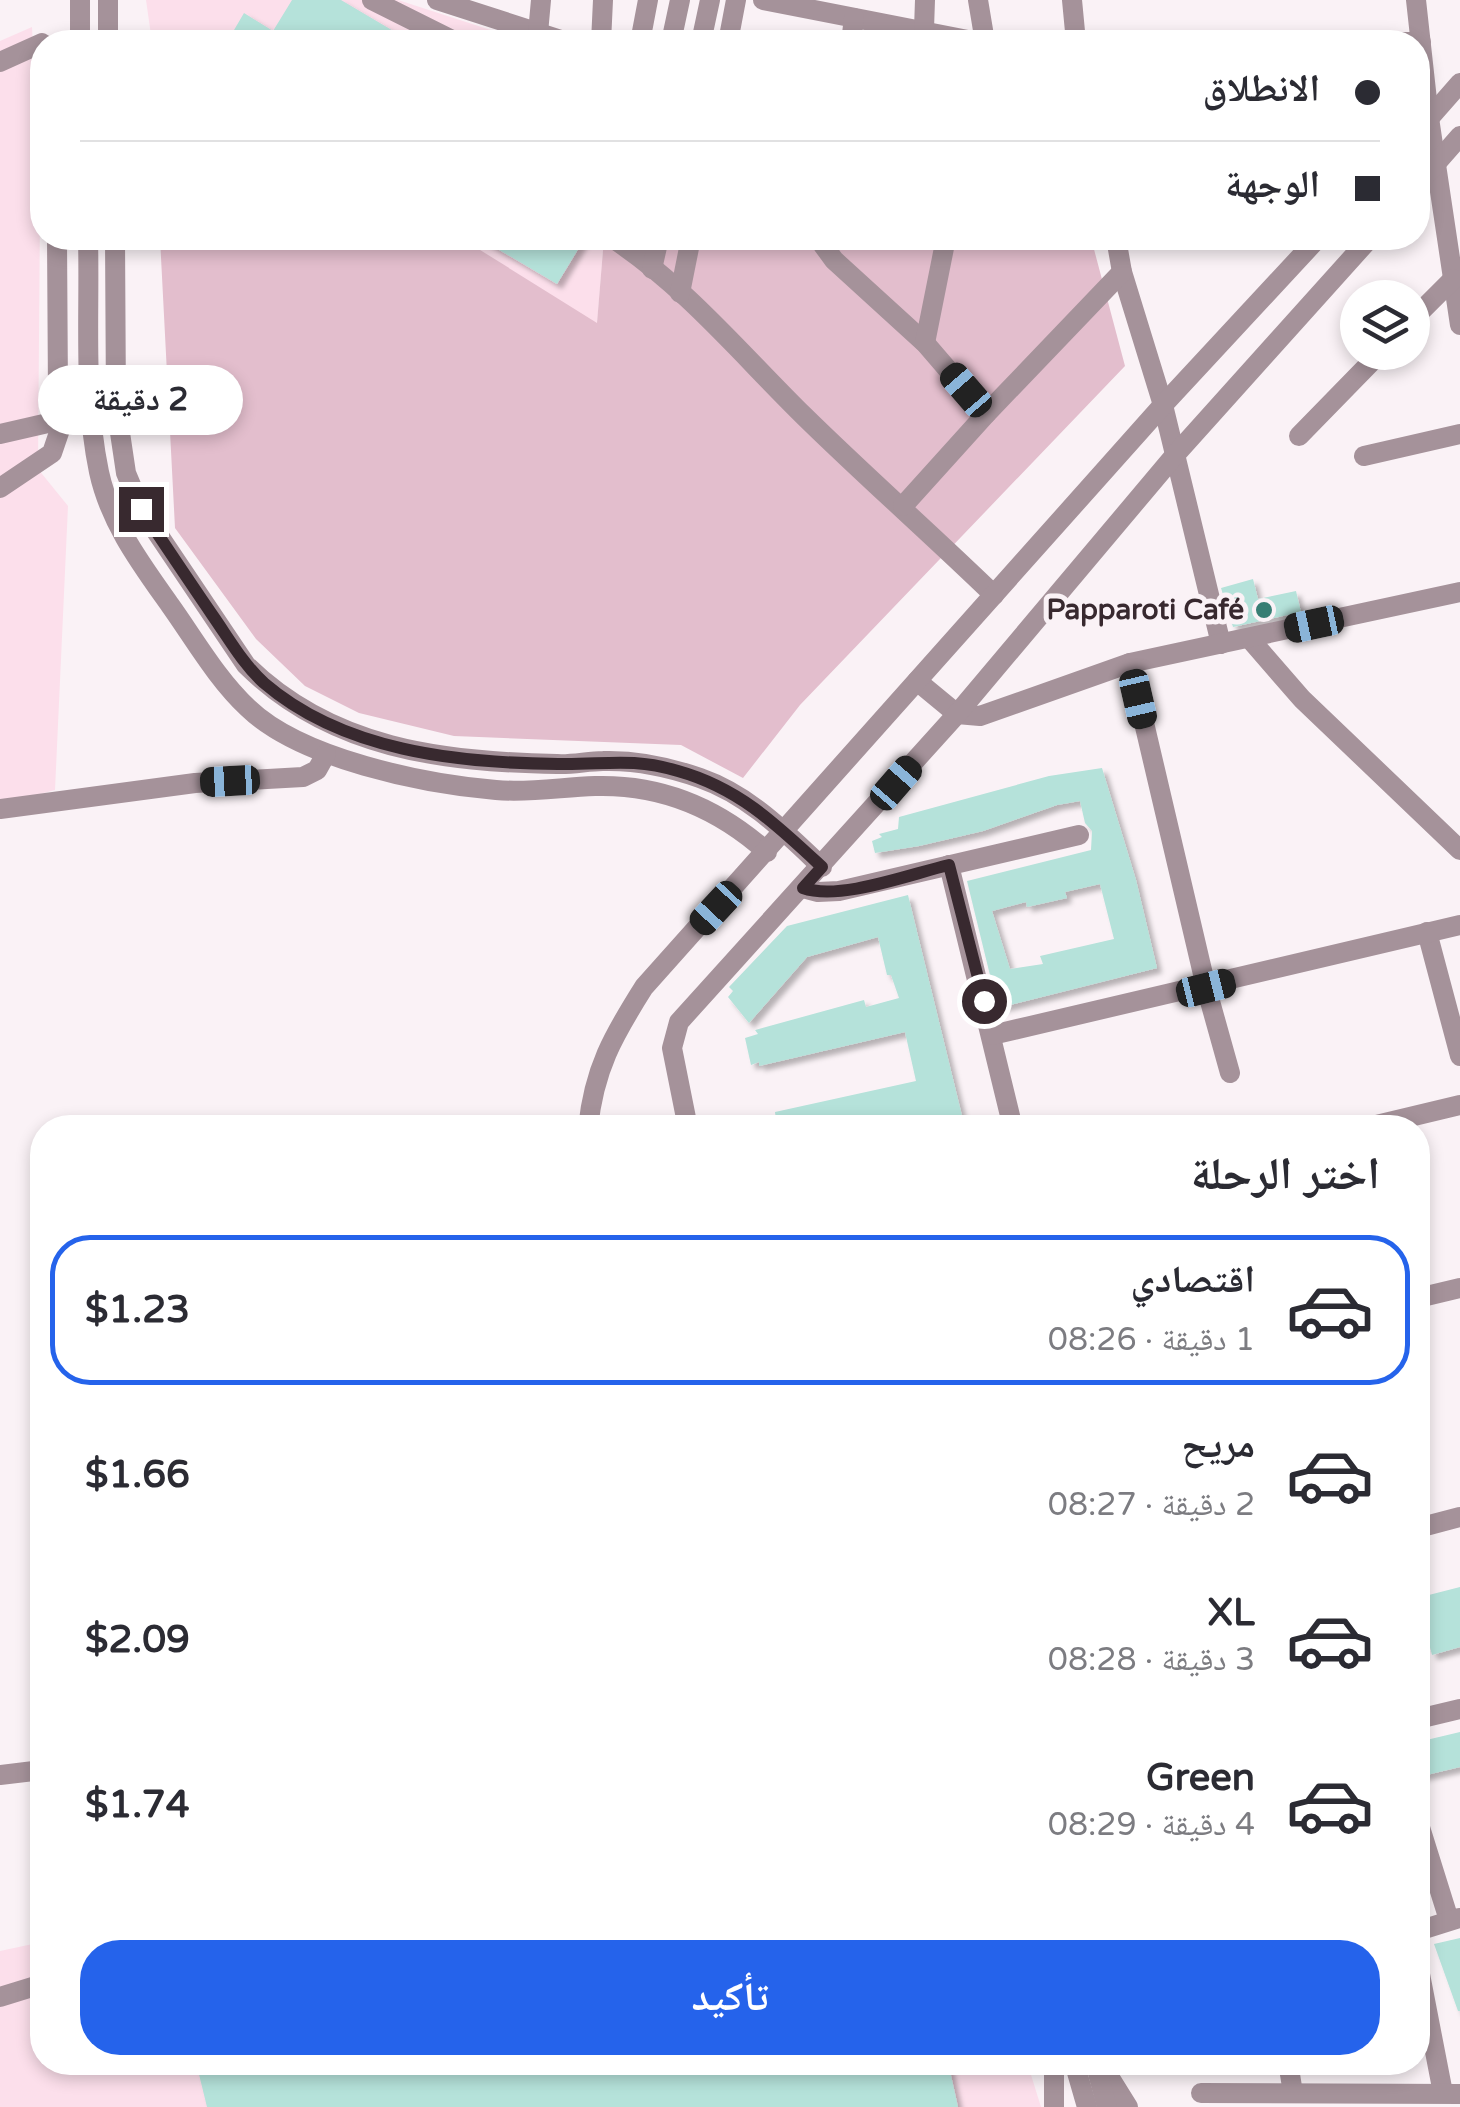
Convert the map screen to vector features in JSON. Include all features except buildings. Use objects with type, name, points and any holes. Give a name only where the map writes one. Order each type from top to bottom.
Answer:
[{"type":"street","points":[[80,0],[80,30]]},
{"type":"street","points":[[108,0],[108,30]]},
{"type":"street","points":[[372,0],[432,30]]},
{"type":"street","points":[[437,0],[464,4],[530,30]]},
{"type":"street","points":[[538,30],[541,0]]},
{"type":"street","points":[[602,30],[603,0]]},
{"type":"street","points":[[642,30],[648,0]]},
{"type":"street","points":[[674,30],[680,0]]},
{"type":"street","points":[[704,30],[710,0]]},
{"type":"street","points":[[730,30],[736,0]]},
{"type":"street","points":[[763,0],[924,30],[924,0]]},
{"type":"street","points":[[978,0],[981,30]]},
{"type":"street","points":[[1072,0],[1075,30]]},
{"type":"street","points":[[1416,0],[1420,30]]},
{"type":"street","points":[[852,30],[854,18]]},
{"type":"street","points":[[0,62],[30,49]]},
{"type":"street","points":[[1430,116],[1460,83]]},
{"type":"street","points":[[1430,169],[1460,136]]},
{"type":"street","points":[[1430,144],[1436,162],[1460,324]]},
{"type":"street","points":[[0,488],[52,453],[66,408],[58,394],[57,250]]},
{"type":"street","points":[[88,250],[90,409],[103,488],[119,528],[144,568],[236,696],[284,735],[326,754],[472,788],[526,791],[616,786],[662,794],[721,816],[767,852]]},
{"type":"street","points":[[114,250],[116,406],[121,454],[141,509],[246,665],[296,707],[334,728],[398,748],[527,764],[636,762],[681,772],[742,797],[822,867]]},
{"type":"street","points":[[632,250],[994,595]]},
{"type":"street","points":[[652,269],[656,250]]},
{"type":"street","points":[[680,293],[689,250]]},
{"type":"street","points":[[826,250],[924,342],[986,414]]},
{"type":"street","points":[[924,342],[943,250]]},
{"type":"street","points":[[1118,250],[1163,405],[1221,644]]},
{"type":"street","points":[[589,1115],[603,1057],[644,986],[1163,405],[1307,250]]},
{"type":"street","points":[[685,1115],[672,1048],[679,1022],[957,714],[1175,455],[1359,250]]},
{"type":"street","points":[[903,506],[1122,272]]},
{"type":"street","points":[[1430,302],[1453,279]]},
{"type":"street","points":[[1300,436],[1364,370]]},
{"type":"street","points":[[0,434],[48,423],[66,408],[116,406]]},
{"type":"street","points":[[1364,456],[1460,434]]},
{"type":"street","points":[[917,681],[957,714],[970,718],[1130,663],[1460,592]]},
{"type":"street","points":[[1248,638],[1279,675],[1460,850]]},
{"type":"street","points":[[1130,663],[1206,988],[1230,1073]]},
{"type":"street","points":[[0,809],[194,783],[302,778],[317,770],[326,754]]},
{"type":"street","points":[[803,888],[839,891],[1080,835]]},
{"type":"street","points":[[949,865],[1010,1115]]},
{"type":"street","points":[[992,1036],[1460,925]]},
{"type":"street","points":[[1427,932],[1460,1056]]},
{"type":"street","points":[[1420,1115],[1460,1105]]},
{"type":"street","points":[[1430,1295],[1460,1288]]},
{"type":"street","points":[[1430,1525],[1460,1517]]},
{"type":"street","points":[[1430,1716],[1460,1708]]},
{"type":"street","points":[[0,1775],[30,1771]]},
{"type":"street","points":[[1430,1853],[1454,1919],[1430,1927]]},
{"type":"street","points":[[0,1997],[30,1988]]},
{"type":"street","points":[[1202,2093],[1451,2094],[1430,2011]]},
{"type":"street","points":[[1054,2075],[1054,2107]]},
{"type":"street","points":[[1078,2075],[1087,2107]]},
{"type":"street","points":[[1100,2075],[1107,2107]]},
{"type":"street","points":[[1106,2075],[1128,2107]]},
{"type":"street","points":[[1290,2075],[1293,2093]]},
{"type":"shaded area","points":[[146,0],[398,0],[491,30],[150,30]]},
{"type":"shaded area","points":[[32,27],[30,250],[40,250],[38,469],[68,506],[55,790],[0,805],[0,41]]},
{"type":"shaded area","points":[[161,250],[480,250],[597,323],[603,250],[1094,250],[1125,366],[800,705],[743,778],[681,745],[454,736],[359,713],[305,686],[256,639],[175,528]]},
{"type":"shaded area","points":[[480,250],[603,250],[597,324]]},
{"type":"shaded area","points":[[30,1945],[30,2075],[1031,2075],[1041,2107],[0,2107],[0,1951]]},
{"type":"place","name":"Papparoti Café","points":[[1264,610]]},
{"type":"route","points":[[141,509],[246,665],[296,707],[334,728],[376,743],[456,757],[527,764],[636,762],[704,779],[742,797],[822,867],[803,888],[810,890],[839,891],[949,865],[984,1001]]}]
